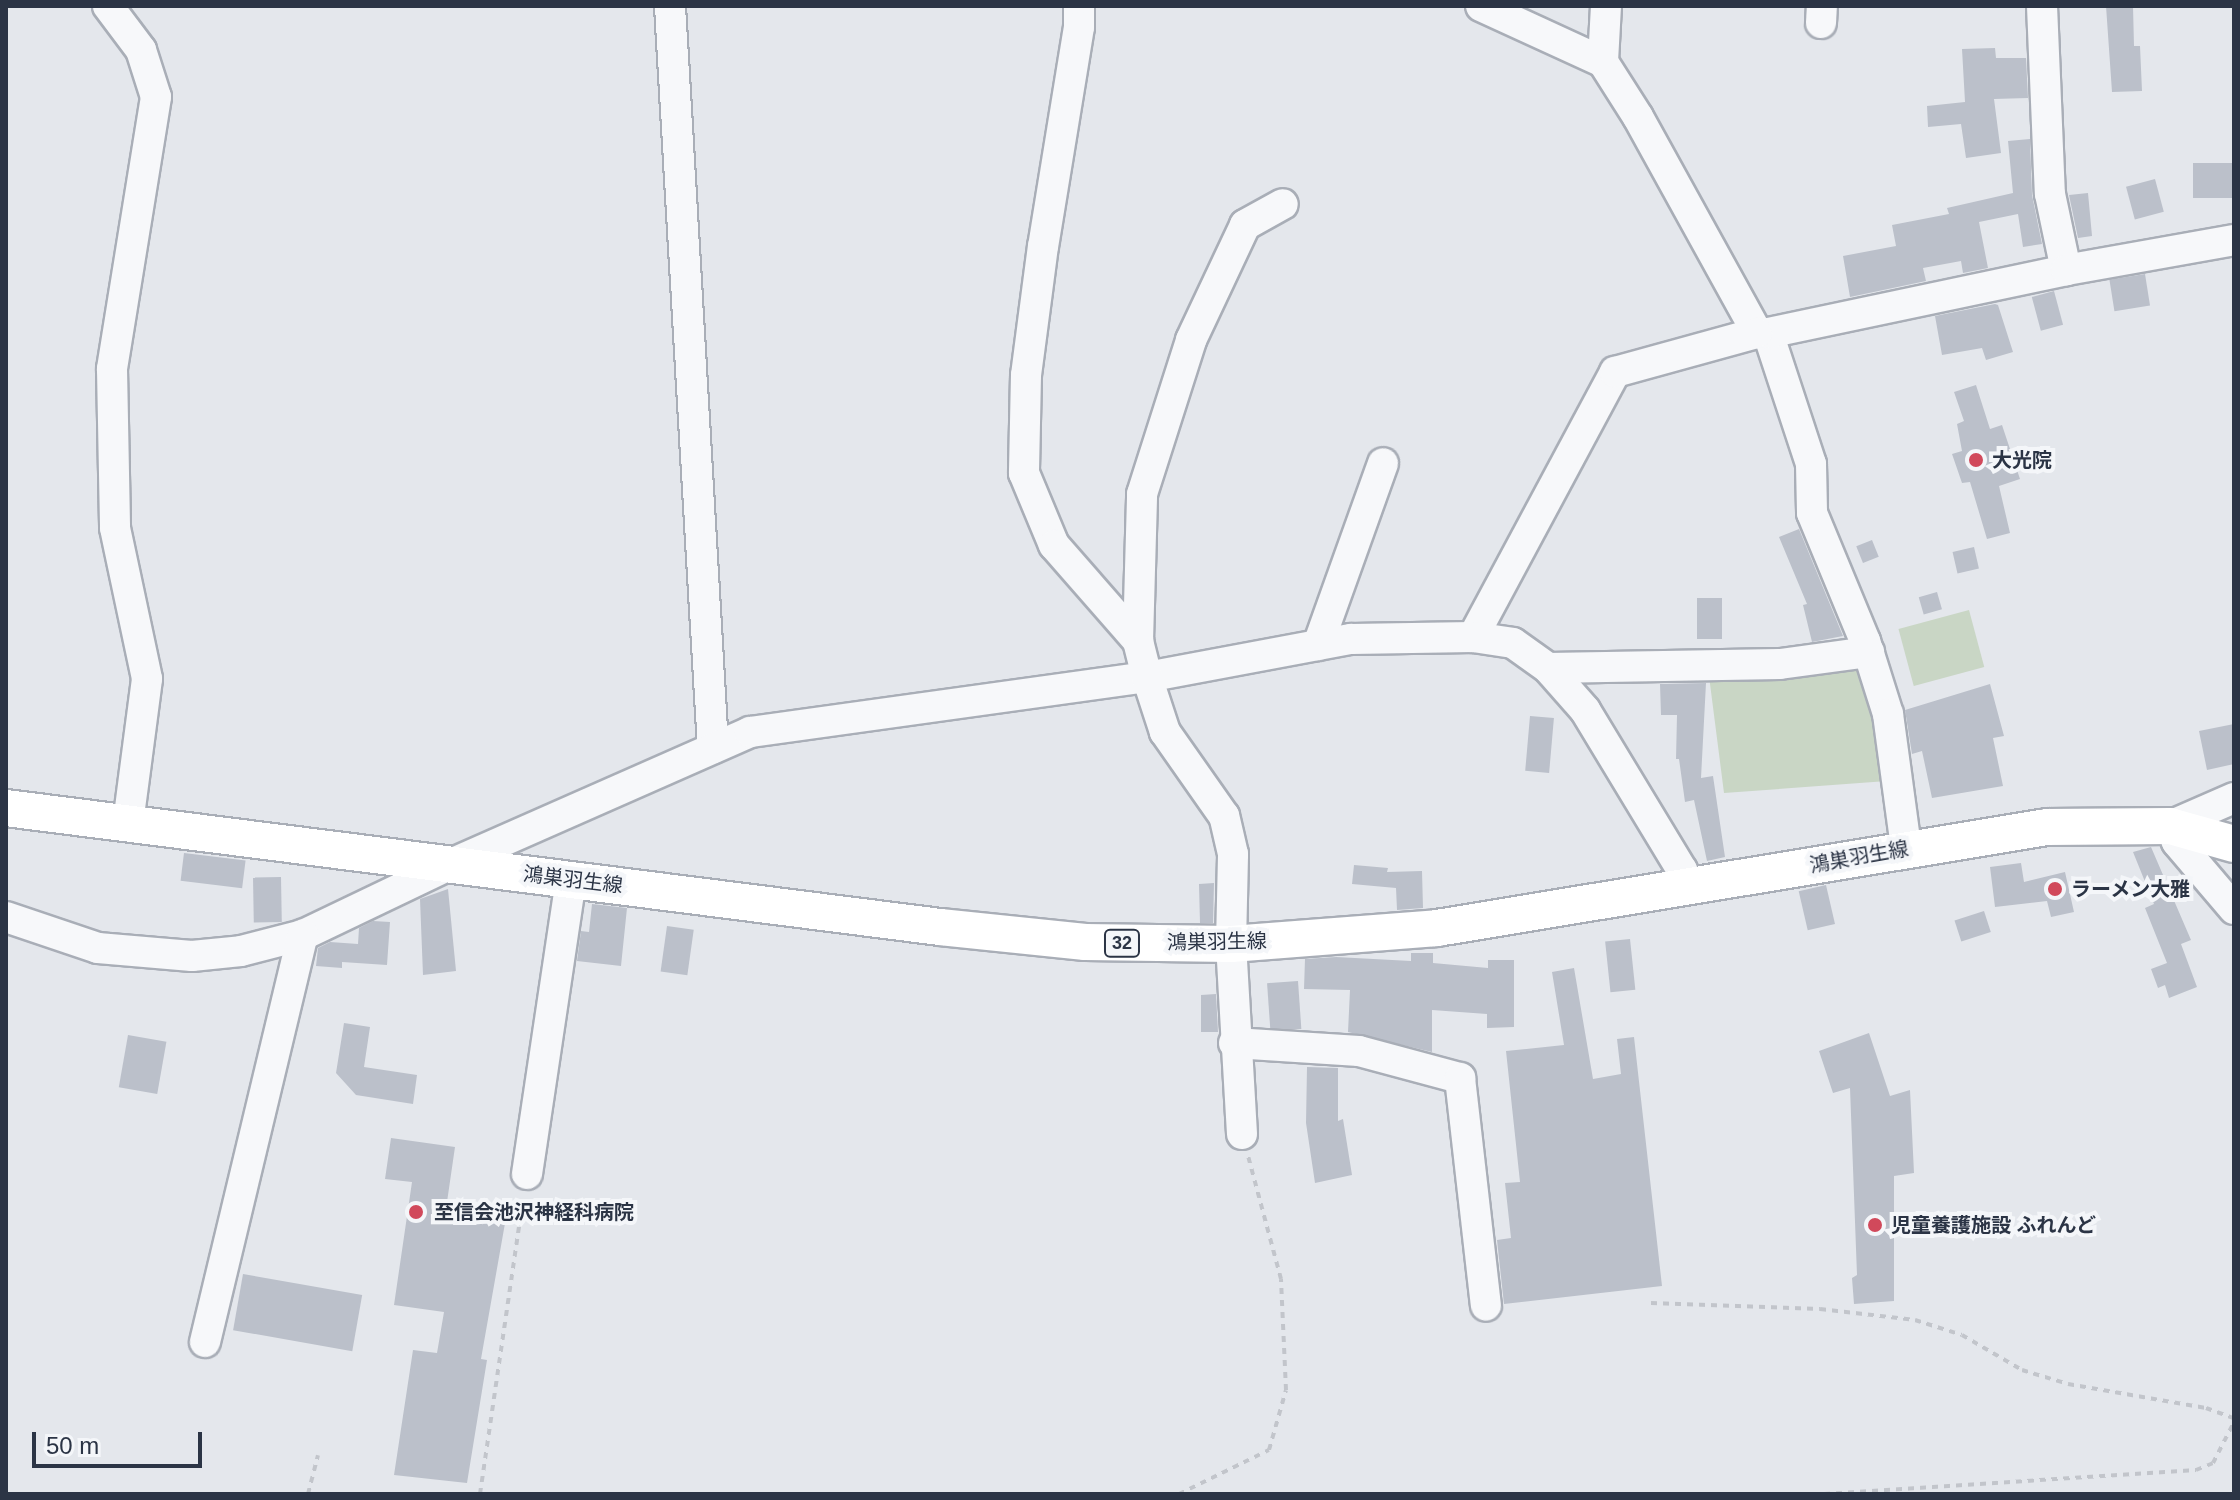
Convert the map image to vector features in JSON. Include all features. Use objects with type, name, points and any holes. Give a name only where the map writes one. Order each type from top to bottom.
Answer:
[{"type":"main road","name":"鴻巣羽生線","points":[[6,808],[1071,941],[1231,944],[1437,928],[2047,827],[2170,826],[2234,844]]},
{"type":"street","points":[[108,6],[141,50],[156,97],[112,369],[115,528],[147,679],[128,823]]},
{"type":"street","points":[[670,6],[713,748]]},
{"type":"street","points":[[1079,6],[1079,27],[1043,246],[1026,375],[1024,473],[1054,545],[1138,641]]},
{"type":"street","points":[[1481,6],[1603,62],[1762,333],[1811,464],[1812,513],[1869,652],[1888,714],[1906,848]]},
{"type":"street","points":[[1603,62],[1606,6]]},
{"type":"street","points":[[2042,6],[2050,194],[2066,270]]},
{"type":"street","points":[[1242,1134],[1234,1043],[1231,944],[1233,854],[1224,816],[1165,732],[1147,677],[1138,641],[1142,494],[1191,340],[1245,225],[1283,204]]},
{"type":"street","points":[[1473,637],[1615,372],[1762,333],[2066,270],[2234,240]]},
{"type":"street","points":[[1318,645],[1383,463]]},
{"type":"street","points":[[6,917],[98,948],[192,956],[241,951],[303,935],[451,864],[750,732],[1147,677],[1351,639],[1473,637],[1513,643],[1548,668],[1585,710],[1682,870],[1688,886]]},
{"type":"street","points":[[1548,668],[1780,664],[1869,652]]},
{"type":"street","points":[[2234,798],[2170,826],[2177,842],[2234,909]]},
{"type":"street","points":[[527,1174],[571,879]]},
{"type":"street","points":[[205,1342],[303,935]]},
{"type":"street","points":[[1234,1043],[1359,1051],[1460,1078],[1486,1306]]},
{"type":"path","points":[[1179,1494],[1269,1450],[1286,1390],[1281,1279],[1242,1134]]},
{"type":"path","points":[[480,1494],[527,1174]]},
{"type":"path","points":[[1651,1303],[1820,1309],[1915,1320],[1962,1335],[2022,1370],[2068,1384],[2206,1408],[2234,1420],[2213,1463],[2196,1470],[1824,1494]]},
{"type":"path","points":[[308,1494],[318,1455]]},
{"type":"green space","points":[[1969,610],[1984,667],[1914,686],[1898,629]]},
{"type":"green space","points":[[1867,667],[1887,781],[1724,793],[1709,676],[1778,680],[1842,668]]},
{"type":"building","points":[[2106,6],[2133,6],[2134,46],[2140,46],[2142,91],[2112,92]]},
{"type":"building","points":[[1995,48],[1996,58],[2026,58],[2028,98],[1994,99],[2001,153],[1966,158],[1961,124],[1928,127],[1927,106],[1965,102],[1962,49]]},
{"type":"building","points":[[2030,139],[2032,195],[2042,244],[2023,247],[2018,214],[1979,222],[1988,268],[1963,273],[1961,261],[1923,268],[1926,281],[1850,297],[1843,256],[1896,246],[1892,225],[1949,214],[1947,208],[2013,193],[2008,141]]},
{"type":"building","points":[[2193,163],[2234,163],[2234,198],[2193,198]]},
{"type":"building","points":[[2155,179],[2164,212],[2135,220],[2126,187]]},
{"type":"building","points":[[2088,193],[2092,236],[2078,238],[2069,195]]},
{"type":"building","points":[[2145,274],[2150,306],[2114,311],[2109,280]]},
{"type":"building","points":[[2054,291],[2063,325],[2041,331],[2032,297]]},
{"type":"building","points":[[1998,305],[2013,352],[1986,360],[1982,348],[1942,355],[1935,316]]},
{"type":"building","points":[[1976,385],[1990,429],[2002,425],[2020,479],[1999,486],[2010,533],[1987,539],[1970,482],[1962,483],[1952,454],[1962,451],[1957,424],[1964,421],[1954,392]]},
{"type":"building","points":[[1799,529],[1843,636],[1812,642],[1803,605],[1807,604],[1779,537]]},
{"type":"building","points":[[1872,540],[1879,557],[1863,563],[1856,546]]},
{"type":"building","points":[[1974,547],[1979,568],[1958,573],[1953,552]]},
{"type":"building","points":[[1937,592],[1942,609],[1924,615],[1919,597]]},
{"type":"building","points":[[1697,598],[1722,598],[1722,639],[1697,639]]},
{"type":"building","points":[[1706,683],[1701,778],[1713,776],[1725,857],[1707,861],[1694,800],[1685,802],[1679,759],[1676,759],[1677,715],[1661,715],[1660,684]]},
{"type":"building","points":[[1990,684],[2004,736],[1993,738],[2003,786],[1932,798],[1922,751],[1912,754],[1905,710]]},
{"type":"building","points":[[1530,716],[1554,718],[1549,773],[1525,771]]},
{"type":"building","points":[[2234,724],[2234,764],[2207,770],[2199,731]]},
{"type":"building","points":[[2151,847],[2191,940],[2181,944],[2197,987],[2169,998],[2165,985],[2158,988],[2151,969],[2167,963],[2145,908],[2154,904],[2133,852]]},
{"type":"building","points":[[184,853],[246,861],[242,888],[181,881]]},
{"type":"building","points":[[2021,863],[2024,882],[2065,872],[2074,912],[2051,917],[2047,901],[1995,907],[1990,867]]},
{"type":"building","points":[[1354,865],[1388,868],[1387,872],[1422,871],[1423,908],[1397,910],[1396,888],[1352,884]]},
{"type":"building","points":[[253,877],[281,877],[282,922],[254,922]]},
{"type":"building","points":[[1214,883],[1213,923],[1200,923],[1199,884]]},
{"type":"building","points":[[1826,885],[1835,924],[1808,930],[1799,891]]},
{"type":"building","points":[[448,889],[456,971],[423,975],[420,899]]},
{"type":"building","points":[[592,904],[627,908],[621,966],[577,961],[581,931],[589,932]]},
{"type":"building","points":[[1984,911],[1991,932],[1961,942],[1955,921]]},
{"type":"building","points":[[373,921],[390,922],[387,965],[342,962],[342,968],[316,966],[318,948],[330,942],[358,944],[359,928]]},
{"type":"building","points":[[667,926],[694,930],[687,975],[661,972]]},
{"type":"building","points":[[1630,939],[1635,990],[1610,992],[1605,942]]},
{"type":"building","points":[[1411,953],[1433,953],[1433,963],[1488,968],[1488,960],[1514,960],[1514,1027],[1487,1028],[1487,1014],[1432,1010],[1432,1052],[1348,1032],[1350,990],[1304,989],[1305,959],[1336,957],[1411,961]]},
{"type":"building","points":[[1574,968],[1593,1079],[1621,1074],[1617,1039],[1634,1037],[1662,1286],[1504,1304],[1497,1240],[1511,1238],[1505,1183],[1520,1182],[1506,1051],[1564,1045],[1552,972]]},
{"type":"building","points":[[1298,981],[1301,1029],[1270,1031],[1267,983]]},
{"type":"building","points":[[1216,994],[1218,1032],[1201,1032],[1201,995]]},
{"type":"building","points":[[344,1023],[370,1027],[364,1067],[417,1075],[413,1104],[356,1095],[336,1073]]},
{"type":"building","name":"児童養護施設 ふれんど","points":[[1869,1033],[1890,1096],[1910,1090],[1914,1173],[1894,1176],[1894,1301],[1854,1304],[1852,1278],[1857,1275],[1850,1088],[1833,1093],[1819,1051]]},
{"type":"building","points":[[128,1035],[166,1042],[157,1094],[119,1087]]},
{"type":"building","points":[[1307,1067],[1338,1068],[1338,1121],[1343,1119],[1352,1175],[1315,1183],[1306,1123]]},
{"type":"building","points":[[391,1138],[455,1147],[447,1202],[507,1212],[481,1359],[487,1360],[467,1483],[394,1475],[413,1350],[437,1353],[444,1312],[394,1305],[412,1182],[385,1179]]},
{"type":"building","points":[[243,1274],[362,1295],[352,1351],[233,1330]]},
{"type":"place","name":"大光院","points":[[1976,460]]},
{"type":"place","name":"ラーメン大雅","points":[[2055,889]]},
{"type":"place","name":"至信会池沢神経科病院","points":[[416,1212]]},
{"type":"place","name":"児童養護施設 ふれんど","points":[[1875,1225]]}]
